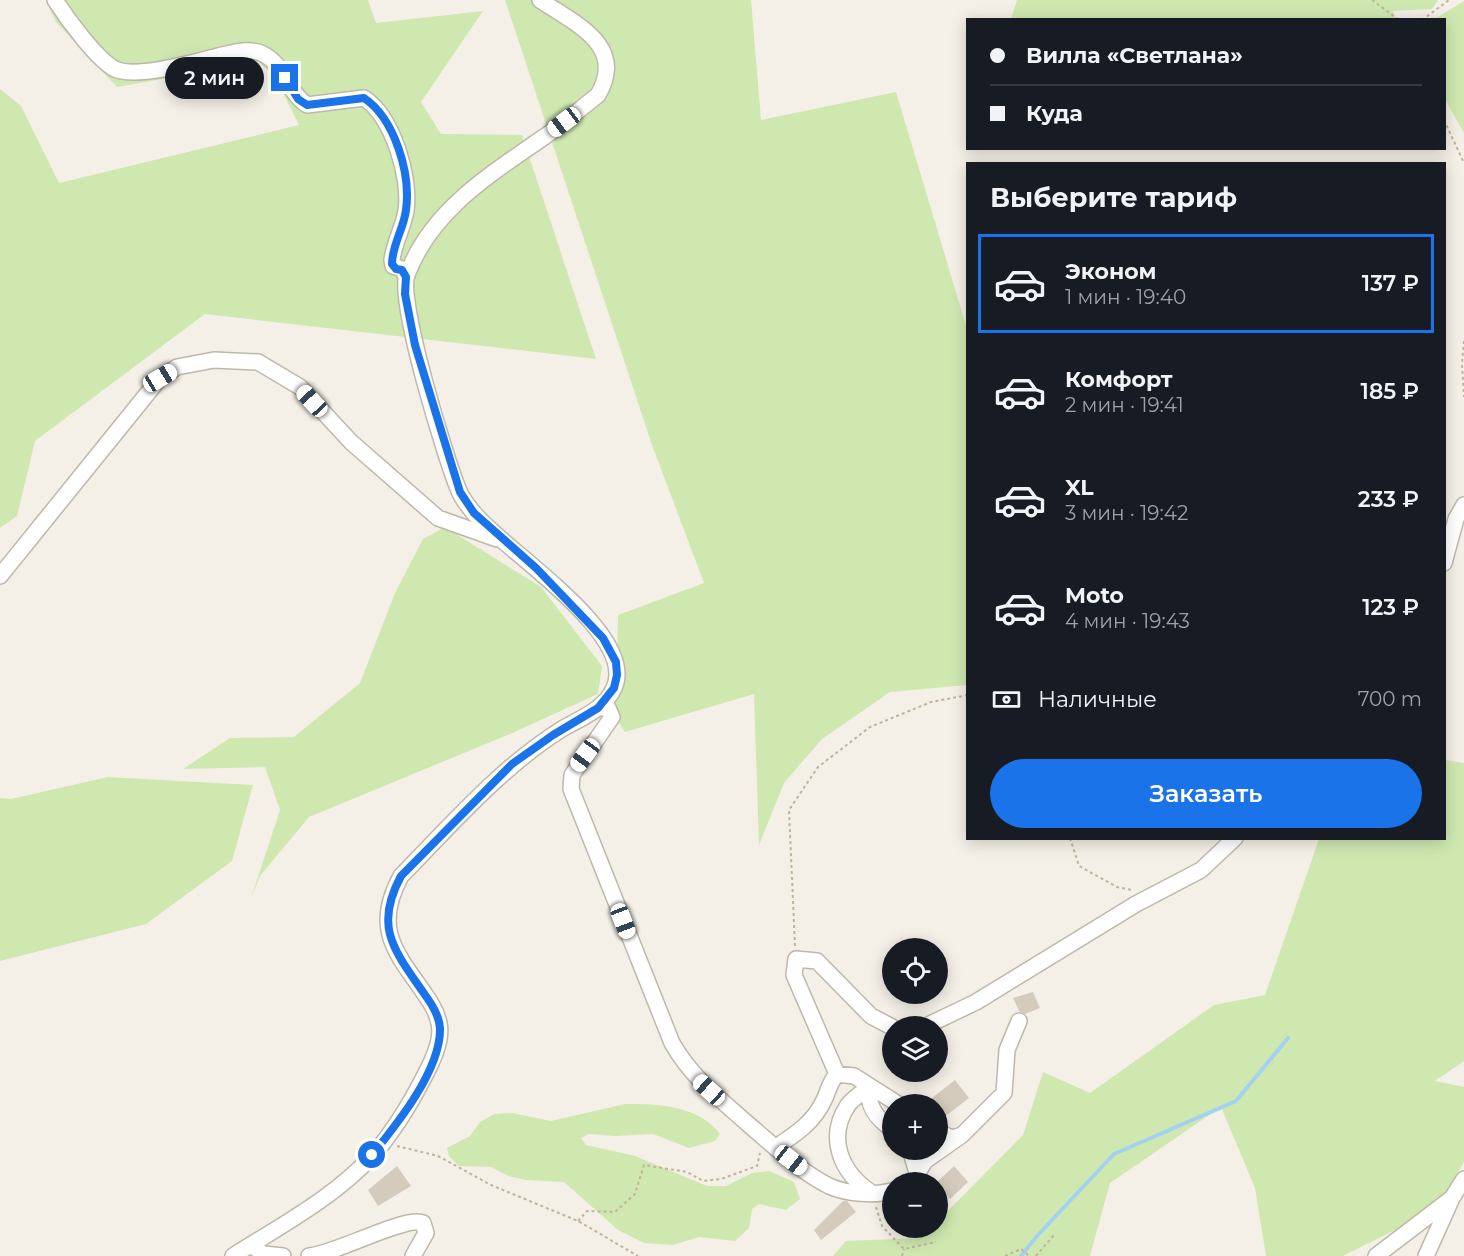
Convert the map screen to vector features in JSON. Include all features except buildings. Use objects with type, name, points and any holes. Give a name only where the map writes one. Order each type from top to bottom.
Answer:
[{"type":"street","points":[[55,0],[70,23],[115,69],[141,72],[244,50],[263,54],[279,67],[298,99],[307,105],[364,98],[371,102],[393,133],[406,187],[406,212],[392,260],[393,266],[402,270],[406,277]]},
{"type":"street","points":[[233,1256],[344,1181],[396,1125],[431,1065],[439,1039],[440,1025],[434,1007],[402,963],[392,942],[387,920],[390,897],[401,876],[512,764],[553,735],[598,708],[614,688],[617,675],[611,650],[603,638],[567,599],[474,513],[460,492],[415,345],[405,294],[406,277],[433,229],[455,204],[482,179],[598,95],[605,83],[607,62],[599,43],[540,0]]},
{"type":"street","points":[[0,576],[160,378],[177,368],[214,360],[258,362],[300,387],[351,442],[438,518],[505,543]]},
{"type":"street","points":[[1446,556],[1456,519],[1464,505]]},
{"type":"street","points":[[598,708],[608,708],[612,717],[572,776],[570,789],[672,1043],[698,1080],[770,1142],[830,1186],[874,1195],[882,1193]]},
{"type":"street","points":[[947,1016],[976,1002],[1152,895],[1201,870],[1232,840]]},
{"type":"street","points":[[837,1074],[794,975],[796,959],[817,961],[871,1016],[882,1021]]},
{"type":"street","points":[[919,1172],[925,1161],[962,1135],[1004,1093],[1007,1050],[1018,1021]]},
{"type":"street","points":[[770,1142],[799,1132],[816,1115],[826,1097],[830,1082],[837,1074]]},
{"type":"street","points":[[837,1074],[854,1076],[882,1094]]},
{"type":"street","points":[[870,1087],[850,1103],[840,1119],[837,1138],[838,1156],[847,1170],[859,1185],[874,1195]]},
{"type":"street","points":[[870,1087],[867,1097],[871,1107],[882,1119]]},
{"type":"street","points":[[948,1136],[952,1138],[962,1135]]},
{"type":"street","points":[[1426,1256],[1452,1198],[1464,1179]]},
{"type":"street","points":[[1376,1256],[1452,1198]]},
{"type":"street","points":[[309,1256],[346,1247],[402,1223],[416,1220],[423,1222],[426,1233],[413,1256]]},
{"type":"street","points":[[251,1245],[265,1255],[283,1256]]},
{"type":"path","points":[[1372,0],[1396,18]]},
{"type":"path","points":[[1425,18],[1449,0]]},
{"type":"path","points":[[1446,124],[1464,164]]},
{"type":"path","points":[[1464,340],[1462,364],[1464,397]]},
{"type":"path","points":[[796,959],[789,810],[818,766],[870,727],[932,702],[966,695]]},
{"type":"path","points":[[1071,840],[1079,866],[1116,887],[1152,895]]},
{"type":"path","points":[[382,1142],[438,1156],[491,1185],[578,1221],[638,1256]]},
{"type":"path","points":[[578,1221],[587,1211],[615,1212],[635,1194],[644,1164],[687,1172],[703,1181],[721,1179],[757,1166],[770,1142]]},
{"type":"path","points":[[874,1195],[882,1226],[904,1249]]},
{"type":"path","points":[[1036,1256],[1054,1235]]},
{"type":"path","points":[[904,1249],[936,1242]]},
{"type":"path","points":[[902,1256],[904,1249]]},
{"type":"path","points":[[1005,1256],[1021,1249],[1029,1256]]},
{"type":"green space","points":[[46,0],[368,0],[376,23],[483,11],[421,102],[441,134],[522,135],[596,359],[205,314],[35,441],[17,516],[0,528],[0,89],[21,106],[59,183],[299,125],[277,81],[255,57],[179,76],[117,87],[56,22]]},
{"type":"green space","points":[[505,0],[751,0],[761,120],[896,92],[966,326],[966,685],[890,692],[822,739],[784,783],[759,845],[754,694],[625,732],[616,718],[618,615],[704,583],[652,445]]},
{"type":"green space","points":[[1017,0],[1438,0],[1432,9],[1393,11],[1395,18],[1011,18]]},
{"type":"green space","points":[[1464,1],[1464,133],[1446,101],[1446,18],[1437,18]]},
{"type":"green space","points":[[445,527],[541,587],[602,666],[598,694],[510,734],[309,817],[260,876],[251,898],[280,810],[265,767],[183,769],[230,738],[294,737],[360,683],[395,593],[423,539]]},
{"type":"green space","points":[[1446,760],[1464,763],[1464,1061],[1435,1081],[1464,1087],[1464,1162],[1437,1209],[1343,1256],[1266,1256],[1255,1188],[1221,1107],[1110,1183],[1090,1256],[833,1256],[846,1241],[948,1238],[948,1211],[1023,1135],[1043,1072],[1090,1093],[1214,1005],[1265,995],[1319,840],[1446,840]]},
{"type":"green space","points":[[108,777],[253,785],[232,861],[146,924],[0,961],[0,798],[11,799]]},
{"type":"green space","points":[[625,1104],[677,1108],[701,1117],[720,1134],[715,1141],[689,1148],[653,1134],[615,1136],[589,1134],[581,1138],[586,1145],[635,1156],[707,1186],[726,1186],[752,1173],[769,1171],[794,1182],[800,1199],[786,1210],[759,1204],[752,1209],[749,1228],[735,1241],[699,1237],[673,1245],[644,1243],[618,1230],[564,1182],[526,1180],[508,1176],[491,1167],[459,1166],[449,1156],[447,1148],[470,1136],[480,1122],[494,1114],[512,1113],[551,1121]]},
{"type":"waterway","points":[[1021,1256],[1114,1154],[1236,1101],[1288,1038]]},
{"type":"route","points":[[285,78],[298,99],[307,105],[333,104],[364,98],[371,102],[393,133],[406,187],[406,212],[392,264],[396,269],[400,268],[406,277],[405,294],[415,345],[460,492],[474,513],[493,533],[536,568],[592,626],[611,650],[616,662],[617,675],[614,688],[598,708],[553,735],[512,764],[401,876],[390,897],[387,920],[392,942],[402,963],[434,1007],[440,1025],[439,1039],[431,1065],[396,1125],[372,1155]]}]
